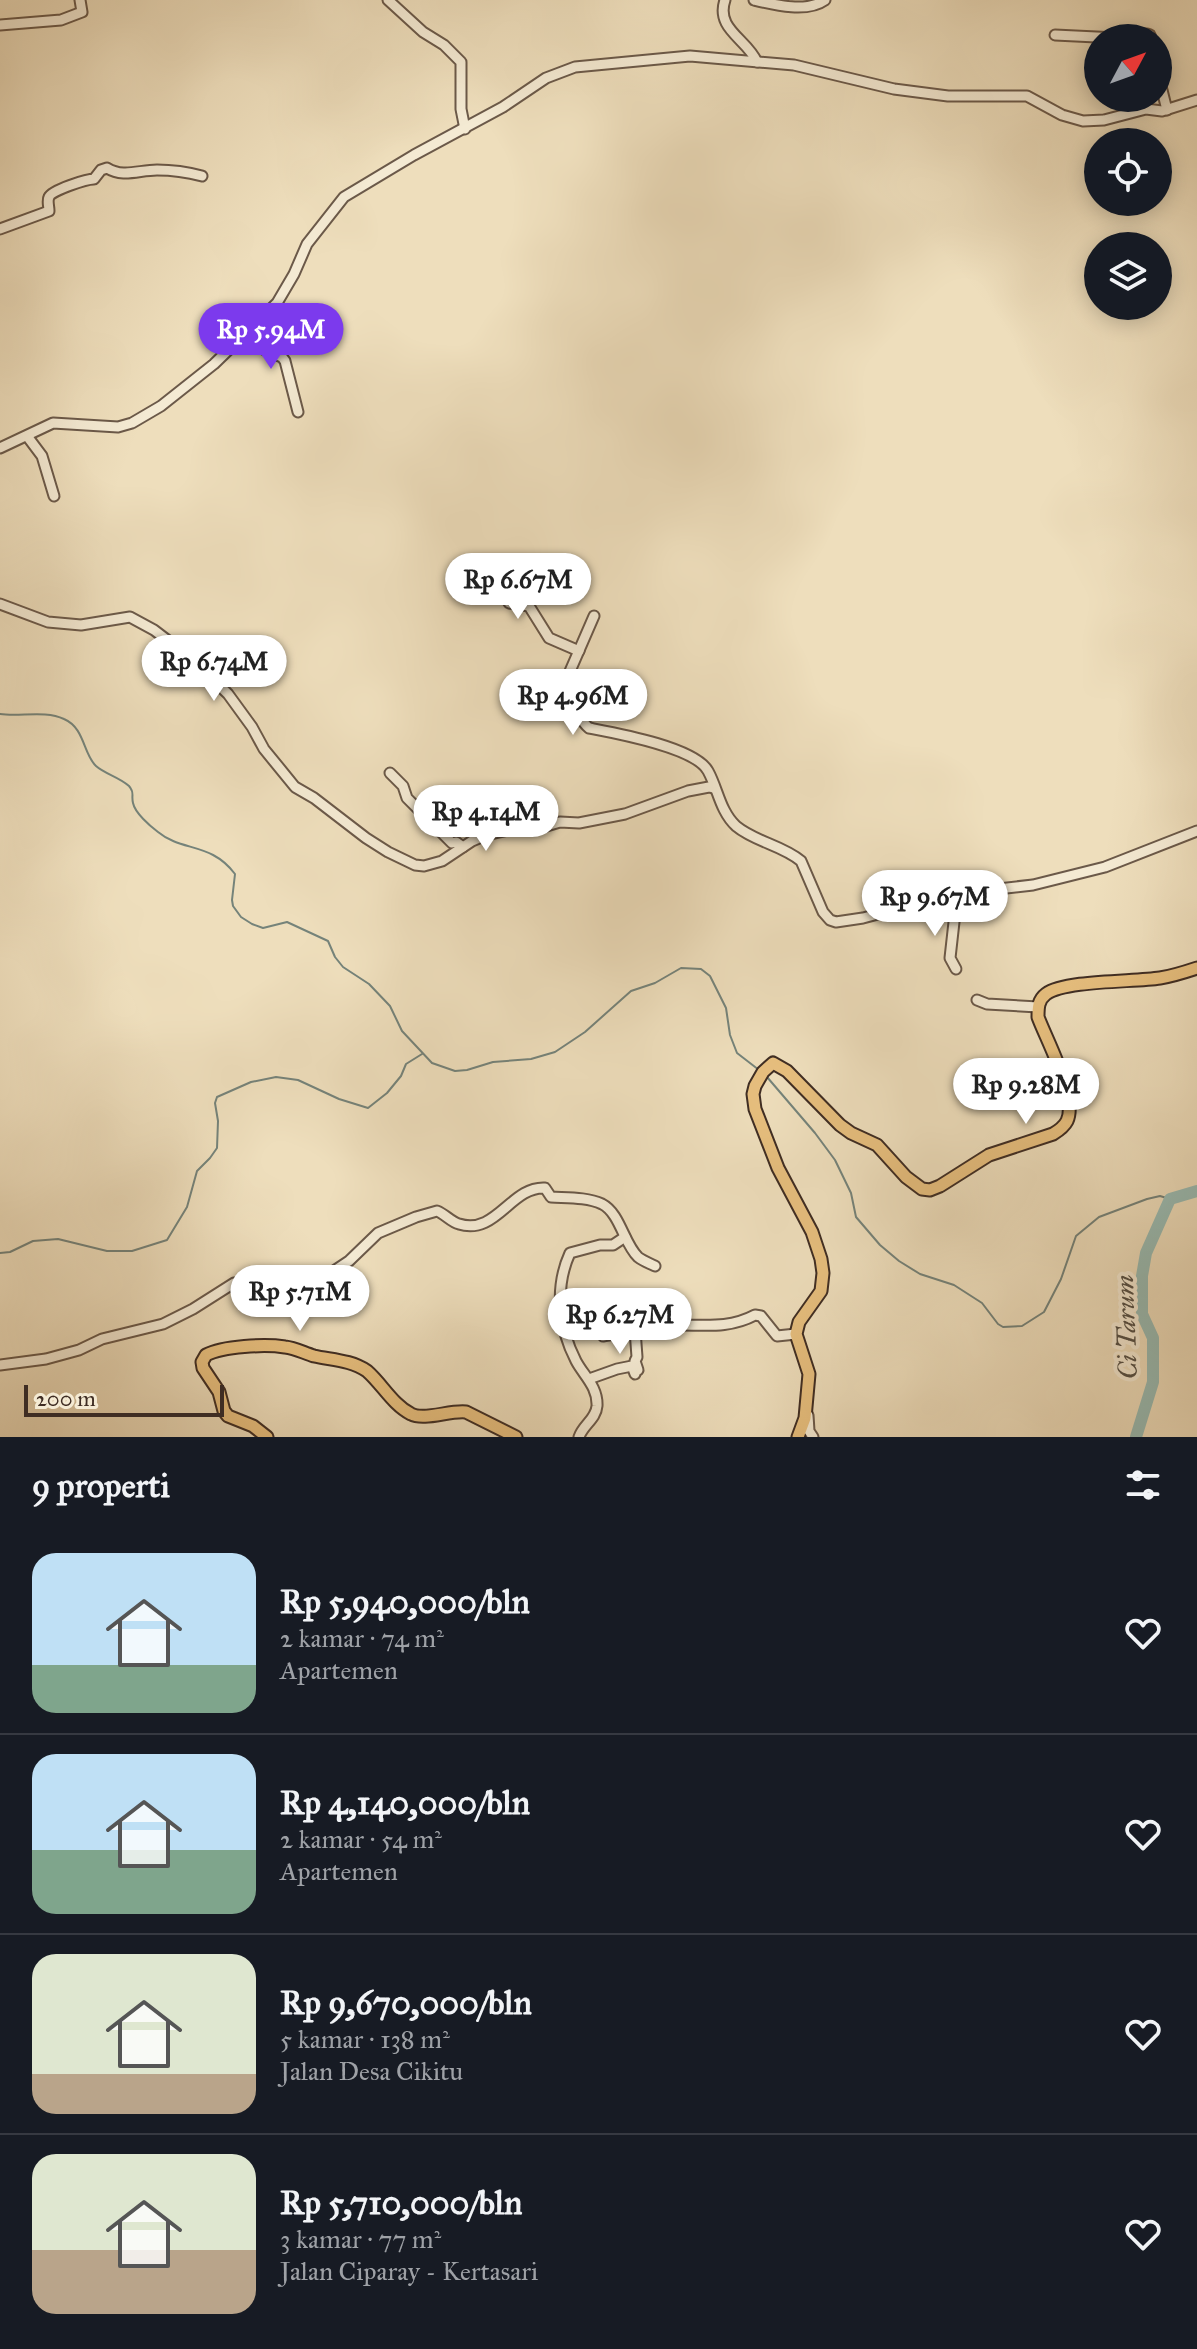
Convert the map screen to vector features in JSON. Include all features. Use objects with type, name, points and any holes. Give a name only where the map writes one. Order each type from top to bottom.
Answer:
[{"type":"main road","points":[[798,1437],[806,1408],[809,1374],[796,1334],[799,1322],[821,1291],[821,1259],[755,1109],[753,1094],[768,1067],[776,1063],[787,1071],[840,1125],[877,1145],[912,1182],[930,1190],[960,1175],[989,1155],[1053,1134],[1068,1120],[1065,1085],[1038,1017],[1038,1007],[1045,995],[1063,988],[1160,978],[1197,968]]},
{"type":"main road","points":[[267,1437],[224,1411],[219,1392],[203,1368],[206,1355],[272,1346],[346,1361],[366,1371],[412,1415],[466,1412],[516,1437]]},
{"type":"street","points":[[0,25],[70,18],[82,12],[80,0]]},
{"type":"street","points":[[388,0],[461,62],[461,109],[465,129]]},
{"type":"street","points":[[725,0],[723,17],[735,37],[745,43],[757,62]]},
{"type":"street","points":[[754,0],[808,7],[825,0]]},
{"type":"street","points":[[1055,35],[1084,36]]},
{"type":"street","points":[[0,448],[53,423],[118,427],[147,416],[182,391],[277,303],[307,244],[344,197],[465,129],[546,78],[575,67],[690,56],[819,70],[894,89],[948,96],[1027,96],[1062,115],[1083,121],[1104,120],[1135,112]]},
{"type":"street","points":[[1172,108],[1197,100]]},
{"type":"street","points":[[0,229],[49,211],[48,198],[52,193],[94,179],[107,168],[120,174],[155,170],[182,171],[202,176]]},
{"type":"street","points":[[246,334],[266,353],[282,357],[285,361],[298,412]]},
{"type":"street","points":[[27,436],[42,456],[54,496]]},
{"type":"street","points":[[487,561],[509,603],[529,606],[547,637],[579,651]]},
{"type":"street","points":[[0,604],[48,622],[81,625],[130,617],[144,625],[192,659],[228,694],[264,749],[295,787],[366,838],[402,859],[424,866],[442,861],[486,835],[615,816],[688,791],[713,788]]},
{"type":"street","points":[[594,616],[564,685],[580,703],[584,725],[658,743],[700,763],[707,769],[726,814],[739,828],[801,861],[823,912],[830,920],[863,918],[953,894],[1033,885],[1105,867],[1197,831]]},
{"type":"street","points":[[390,773],[403,786],[407,798],[440,832],[452,843],[463,847]]},
{"type":"street","points":[[953,894],[955,913],[950,958],[956,969]]},
{"type":"street","points":[[977,1000],[987,1004],[1038,1007]]},
{"type":"street","points":[[0,1365],[46,1359],[79,1350],[102,1339],[163,1324],[234,1283],[303,1286],[340,1268],[371,1238],[388,1228],[437,1211],[462,1225],[486,1223],[524,1193],[538,1188],[545,1188],[551,1197],[605,1205],[640,1259],[655,1266]]},
{"type":"street","points":[[579,1437],[595,1415],[597,1405],[589,1379],[571,1350],[561,1313],[561,1288],[566,1262],[570,1253],[613,1245],[625,1237]]},
{"type":"street","points":[[603,1336],[660,1326],[718,1326],[743,1322],[758,1315],[777,1336],[796,1334]]},
{"type":"street","points":[[629,1358],[635,1330]]},
{"type":"street","points":[[589,1379],[629,1358]]},
{"type":"street","points":[[629,1358],[635,1361],[638,1374]]},
{"type":"street","points":[[806,1408],[809,1431],[813,1437]]},
{"type":"waterway","points":[[0,714],[57,716],[71,723],[96,766],[129,786],[134,807],[147,823],[167,838],[216,857],[235,874],[232,900],[241,917],[263,928],[287,922],[328,941],[343,967],[369,984],[390,1006],[402,1031],[432,1063],[455,1071],[467,1070],[493,1062],[531,1059],[555,1052],[585,1032],[631,991],[655,983],[681,968],[701,969],[710,976],[726,1008],[730,1035],[737,1053],[759,1070]]},
{"type":"waterway","points":[[0,1253],[10,1252],[33,1241],[58,1239],[107,1251],[132,1251],[167,1240],[187,1207],[197,1171],[217,1148],[217,1097],[251,1082],[276,1077],[298,1080],[339,1099],[368,1108],[387,1093],[406,1064],[422,1054]]},
{"type":"waterway","points":[[767,1077],[835,1160],[851,1193],[856,1217],[880,1245],[920,1274],[954,1285],[982,1303],[1003,1327],[1022,1326],[1044,1312],[1061,1279],[1076,1236],[1099,1217],[1147,1199],[1160,1196],[1170,1199]]},
{"type":"waterway","name":"Ci Tarum","points":[[1136,1437],[1153,1382],[1153,1338],[1142,1314],[1142,1276],[1146,1253],[1170,1199],[1197,1191]]}]
